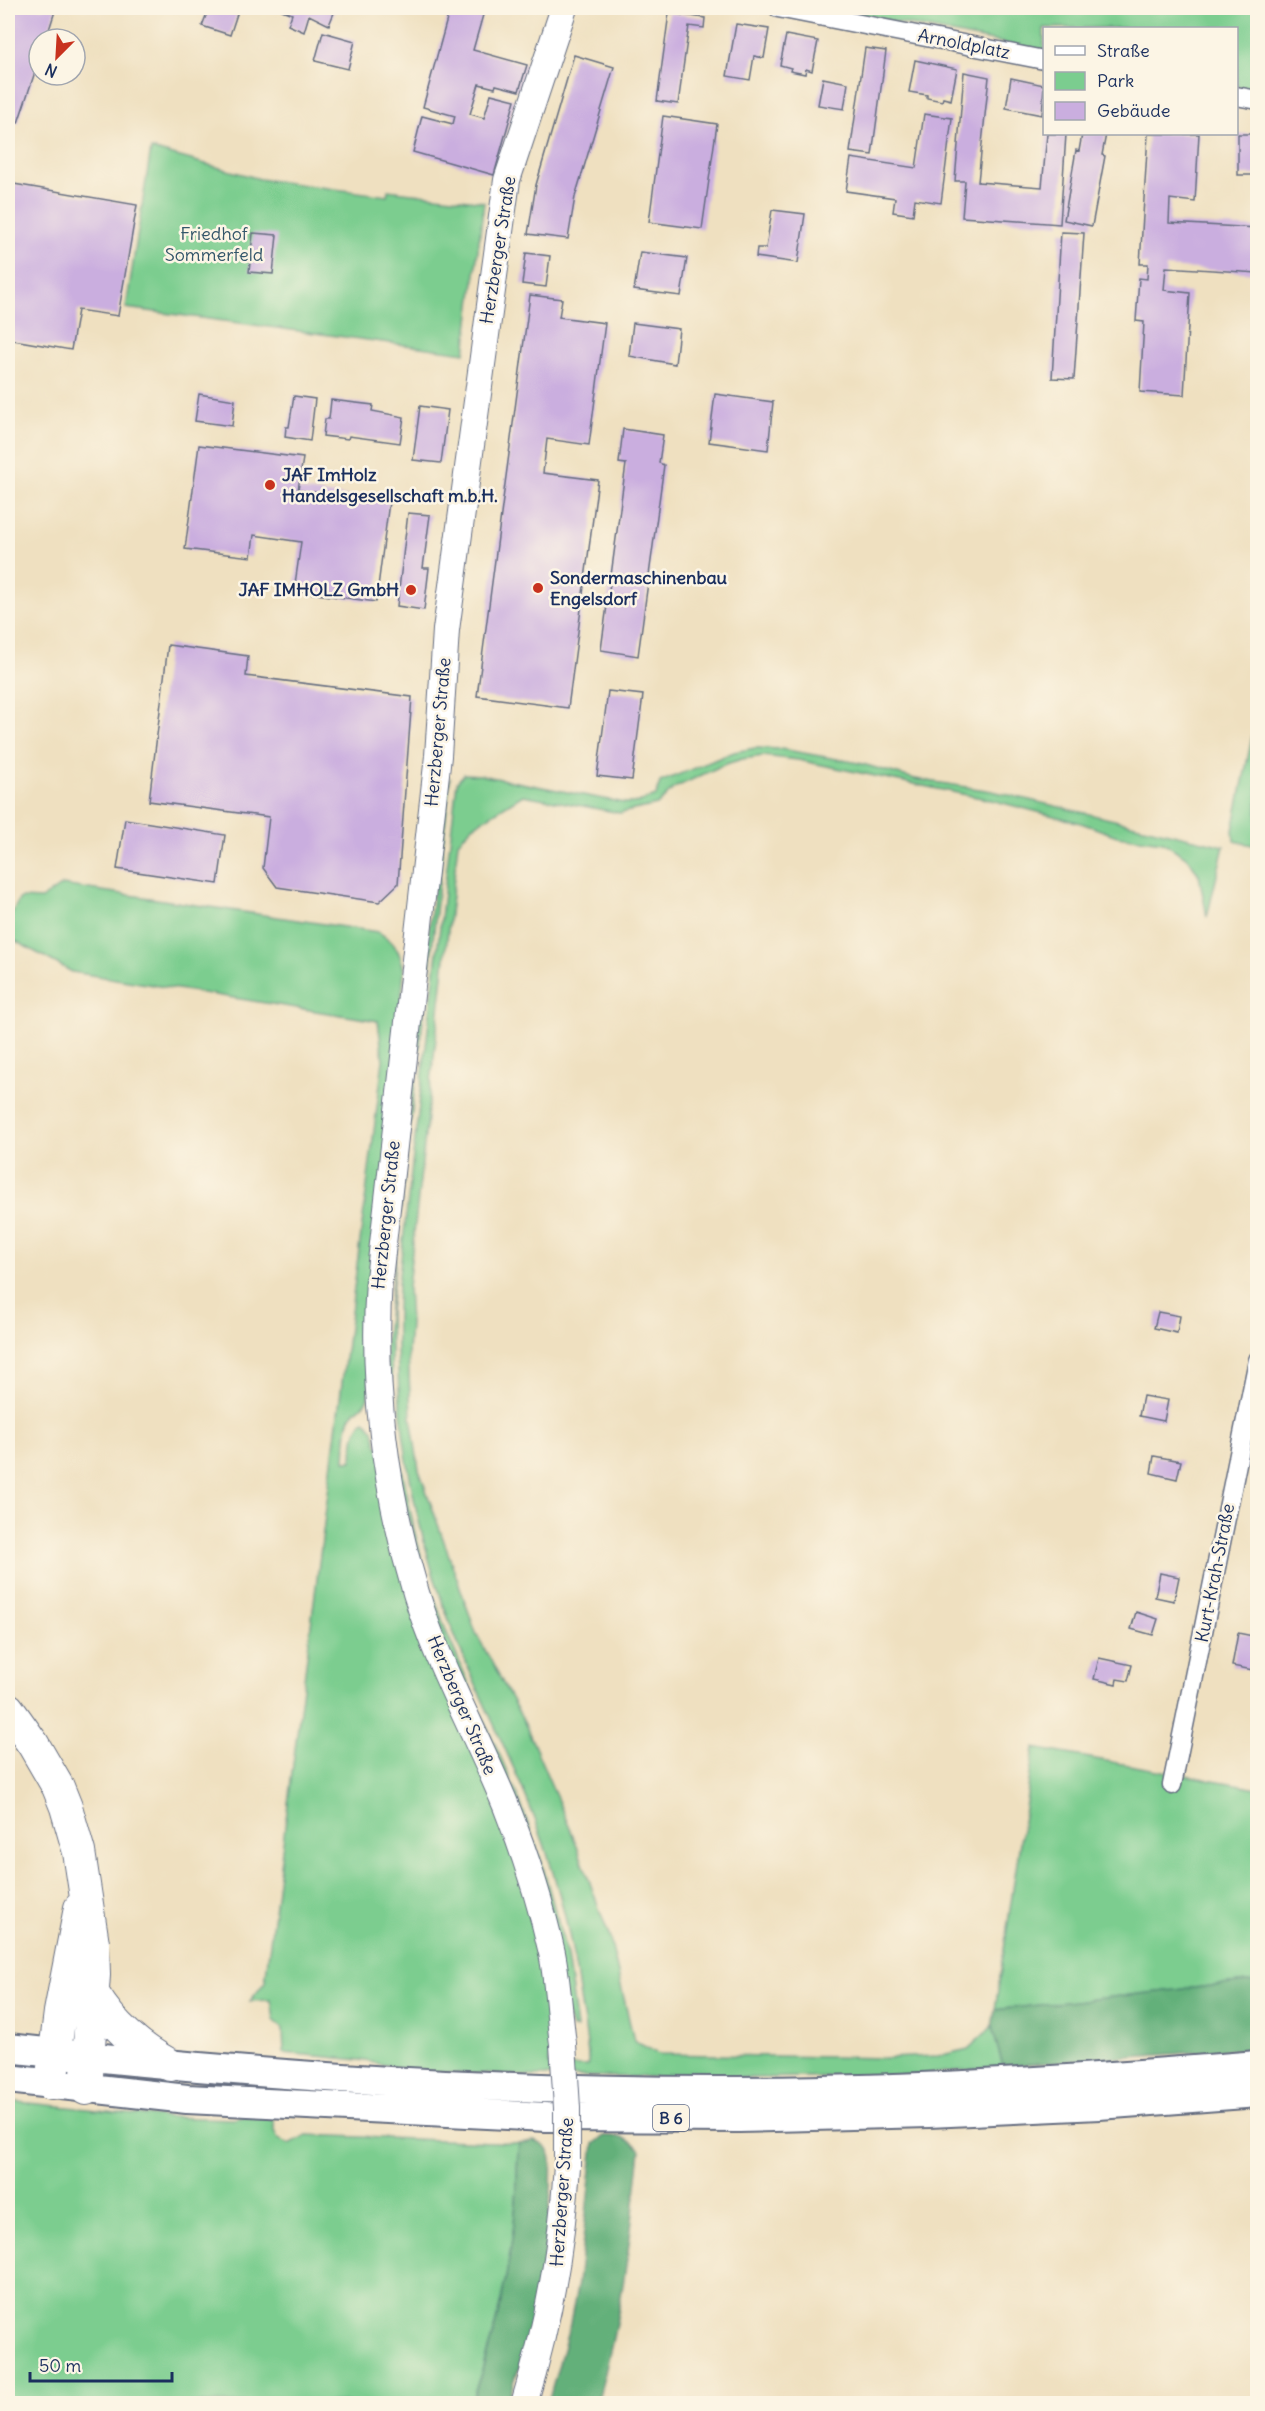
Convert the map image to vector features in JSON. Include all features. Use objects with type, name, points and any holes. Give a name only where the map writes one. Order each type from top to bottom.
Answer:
[{"type":"highway","points":[[8,1709],[45,1763],[66,1807],[79,1852],[93,1943],[94,1995],[86,2088]]},
{"type":"highway","points":[[51,2084],[68,1961],[84,1896]]},
{"type":"highway","points":[[94,1995],[123,2033],[170,2065]]},
{"type":"main road","name":"Herzberger Straße","points":[[524,2403],[537,2361],[556,2279],[561,2248],[567,2166],[567,2108],[563,2044],[552,1956],[525,1857],[505,1804],[450,1681],[416,1594],[399,1529],[388,1470],[379,1410],[376,1345],[380,1267],[438,756],[446,630],[493,279],[507,180],[564,8]]},
{"type":"main road","name":"B 6","points":[[8,2048],[170,2065],[464,2086],[738,2091],[1031,2081],[1257,2066]]},
{"type":"main road","name":"B 6","points":[[8,2079],[187,2099],[546,2117],[739,2118],[929,2113],[1088,2105],[1257,2092]]},
{"type":"street","name":"Arnoldplatz","points":[[778,8],[1043,60]]},
{"type":"street","points":[[1238,96],[1257,100]]},
{"type":"street","name":"Kurt-Krah-Straße","points":[[1172,1785],[1257,1360]]},
{"type":"green space","points":[[829,8],[1257,8],[1257,91],[1238,87],[1238,27],[1043,27],[1043,51]]},
{"type":"green space","name":"Friedhof Sommerfeld","points":[[151,149],[260,179],[387,196],[388,190],[484,202],[465,353],[126,308]]},
{"type":"green space","points":[[1257,713],[1257,846],[1234,841],[1233,830]]},
{"type":"green space","points":[[755,748],[781,749],[859,763],[915,779],[992,791],[1224,846],[1207,917],[1199,875],[1189,859],[1163,842],[1117,836],[1081,823],[991,800],[798,760],[763,756],[742,759],[723,765],[674,788],[657,805],[620,813],[523,795],[473,826],[458,842],[408,1287],[411,1417],[419,1470],[476,1633],[526,1726],[574,1838],[610,1939],[634,2041],[659,2054],[887,2058],[938,2056],[968,2049],[992,2027],[1003,2066],[919,2075],[751,2078],[527,2076],[415,2071],[360,2060],[284,2053],[283,2029],[274,2020],[271,2000],[250,2001],[265,1982],[383,1060],[378,1021],[72,972],[8,937],[8,921],[20,898],[41,899],[62,885],[378,932],[393,943],[401,957],[404,970],[368,1398],[349,1420],[345,1461],[352,1461],[357,1429],[364,1421],[368,1423],[373,1430],[532,1911],[556,2040],[550,2042],[549,2065],[588,2066],[587,2040],[576,1972],[553,1871],[536,1821],[453,1631],[438,1589],[415,1504],[401,1416],[397,1328],[398,1284],[457,782],[464,774],[480,775],[624,803],[636,803],[656,796],[660,782],[734,752]]},
{"type":"green space","points":[[450,779],[430,968],[425,964],[446,784]]},
{"type":"green space","points":[[424,973],[427,974],[428,979],[390,1313],[392,1388],[398,1448],[414,1529],[427,1577],[446,1631],[520,1802],[540,1856],[567,1955],[577,2028],[572,2028],[423,1577],[399,1481],[385,1347]]},
{"type":"green space","points":[[1034,1748],[1257,1788],[1257,1981],[995,2010]]},
{"type":"green space","points":[[1257,1981],[1257,2048],[1003,2066],[992,2027],[995,2010]]},
{"type":"green space","points":[[8,2101],[167,2117],[234,2119],[246,2116],[274,2119],[274,2130],[278,2139],[290,2144],[306,2135],[519,2143],[514,2228],[506,2279],[487,2354],[471,2403],[8,2404]]},
{"type":"green space","points":[[604,2136],[624,2138],[640,2150],[629,2246],[613,2340],[597,2403],[548,2403],[570,2324],[578,2283],[594,2144]]},
{"type":"green space","points":[[534,2141],[549,2151],[551,2174],[546,2242],[531,2324],[507,2403],[471,2403],[487,2354],[506,2279],[514,2228],[519,2143]]},
{"type":"building","points":[[8,8],[56,8],[50,27],[27,27],[27,87],[30,87],[18,123],[8,120]]},
{"type":"building","points":[[209,8],[239,8],[230,35],[202,26]]},
{"type":"building","points":[[283,8],[336,8],[329,25],[309,15],[304,32],[288,25],[292,14],[282,10]]},
{"type":"building","points":[[450,8],[485,8],[473,50],[527,65],[519,91],[496,85],[495,88],[479,84],[470,114],[484,118],[491,94],[515,100],[494,175],[413,152],[422,116],[453,124],[455,116],[423,107]]},
{"type":"building","points":[[669,13],[705,18],[704,28],[689,26],[678,104],[657,101]]},
{"type":"building","points":[[736,24],[769,29],[764,58],[754,56],[750,80],[727,76]]},
{"type":"building","points":[[323,32],[355,41],[348,69],[315,61]]},
{"type":"building","points":[[786,35],[818,41],[812,71],[806,69],[805,74],[790,71],[791,68],[780,65]]},
{"type":"building","points":[[865,48],[886,51],[872,155],[850,152]]},
{"type":"building","points":[[574,55],[614,67],[575,197],[568,239],[528,234],[536,185]]},
{"type":"building","points":[[915,60],[957,69],[951,100],[943,98],[942,101],[927,98],[927,95],[909,92]]},
{"type":"building","points":[[964,72],[989,77],[978,182],[1042,187],[1047,135],[1066,135],[1060,224],[962,217],[965,181],[955,181]]},
{"type":"building","points":[[823,78],[848,83],[844,109],[818,105]]},
{"type":"building","points":[[1011,78],[1043,85],[1042,115],[1006,108]]},
{"type":"building","points":[[924,114],[952,118],[941,203],[915,199],[913,215],[893,212],[895,198],[846,191],[851,158],[916,168]]},
{"type":"building","points":[[663,116],[717,124],[702,229],[649,222]]},
{"type":"building","points":[[1238,134],[1258,134],[1258,175],[1238,175]]},
{"type":"building","points":[[1082,135],[1106,135],[1102,155],[1105,156],[1092,226],[1064,220],[1076,150],[1079,151]]},
{"type":"building","points":[[1148,135],[1199,135],[1195,202],[1170,199],[1169,223],[1258,228],[1258,273],[1166,267],[1164,290],[1190,293],[1184,395],[1140,392],[1144,322],[1136,321],[1139,278],[1147,279],[1148,264],[1140,264]]},
{"type":"building","points":[[8,183],[137,205],[118,316],[78,310],[71,350],[8,339]]},
{"type":"building","points":[[772,210],[805,214],[798,263],[756,257],[757,248],[766,248]]},
{"type":"building","points":[[1061,232],[1084,233],[1074,379],[1052,378]]},
{"type":"building","points":[[253,233],[277,235],[273,274],[249,272]]},
{"type":"building","points":[[640,252],[687,258],[681,296],[634,290]]},
{"type":"building","points":[[526,253],[550,256],[546,287],[522,284]]},
{"type":"building","name":"Sondermaschinenbau Engelsdorf","points":[[530,295],[562,299],[559,317],[605,323],[589,445],[547,439],[543,473],[598,480],[568,708],[477,696]]},
{"type":"building","points":[[633,323],[679,329],[675,364],[629,356]]},
{"type":"building","points":[[199,394],[235,400],[232,426],[195,421]]},
{"type":"building","points":[[715,394],[773,402],[768,450],[709,442]]},
{"type":"building","points":[[294,396],[315,399],[310,441],[285,437]]},
{"type":"building","points":[[331,400],[373,405],[372,411],[404,417],[400,443],[349,436],[348,439],[323,436],[325,419],[329,419]]},
{"type":"building","points":[[420,406],[448,410],[441,463],[413,460]]},
{"type":"building","points":[[623,429],[663,435],[659,463],[664,465],[638,656],[601,650],[626,464],[619,463]]},
{"type":"building","points":[[199,445],[303,458],[298,490],[389,502],[376,602],[294,591],[301,542],[254,535],[251,557],[185,549]]},
{"type":"building","points":[[408,513],[430,515],[423,568],[429,568],[424,610],[397,606]]},
{"type":"building","points":[[168,645],[248,656],[246,676],[412,697],[398,884],[379,902],[277,887],[263,868],[269,817],[149,801]]},
{"type":"building","points":[[608,691],[643,695],[632,780],[597,776]]},
{"type":"building","points":[[125,819],[225,835],[218,884],[117,869]]},
{"type":"building","points":[[1158,1312],[1180,1316],[1177,1333],[1154,1328]]},
{"type":"building","points":[[1143,1396],[1168,1400],[1164,1421],[1139,1416]]},
{"type":"building","points":[[1154,1456],[1181,1461],[1177,1479],[1151,1473]]},
{"type":"building","points":[[1160,1573],[1179,1577],[1174,1601],[1155,1597]]},
{"type":"building","points":[[1136,1612],[1158,1619],[1153,1635],[1131,1629]]},
{"type":"building","points":[[1238,1633],[1258,1637],[1258,1671],[1232,1666]]},
{"type":"building","points":[[1099,1658],[1132,1665],[1128,1681],[1117,1679],[1116,1684],[1094,1679]]},
{"type":"place","name":"JAF ImHolz Handelsgesellschaft m.b.H.","points":[[270,485]]},
{"type":"place","name":"Sondermaschinenbau Engelsdorf","points":[[538,588]]},
{"type":"place","name":"JAF IMHOLZ GmbH","points":[[411,590]]}]
